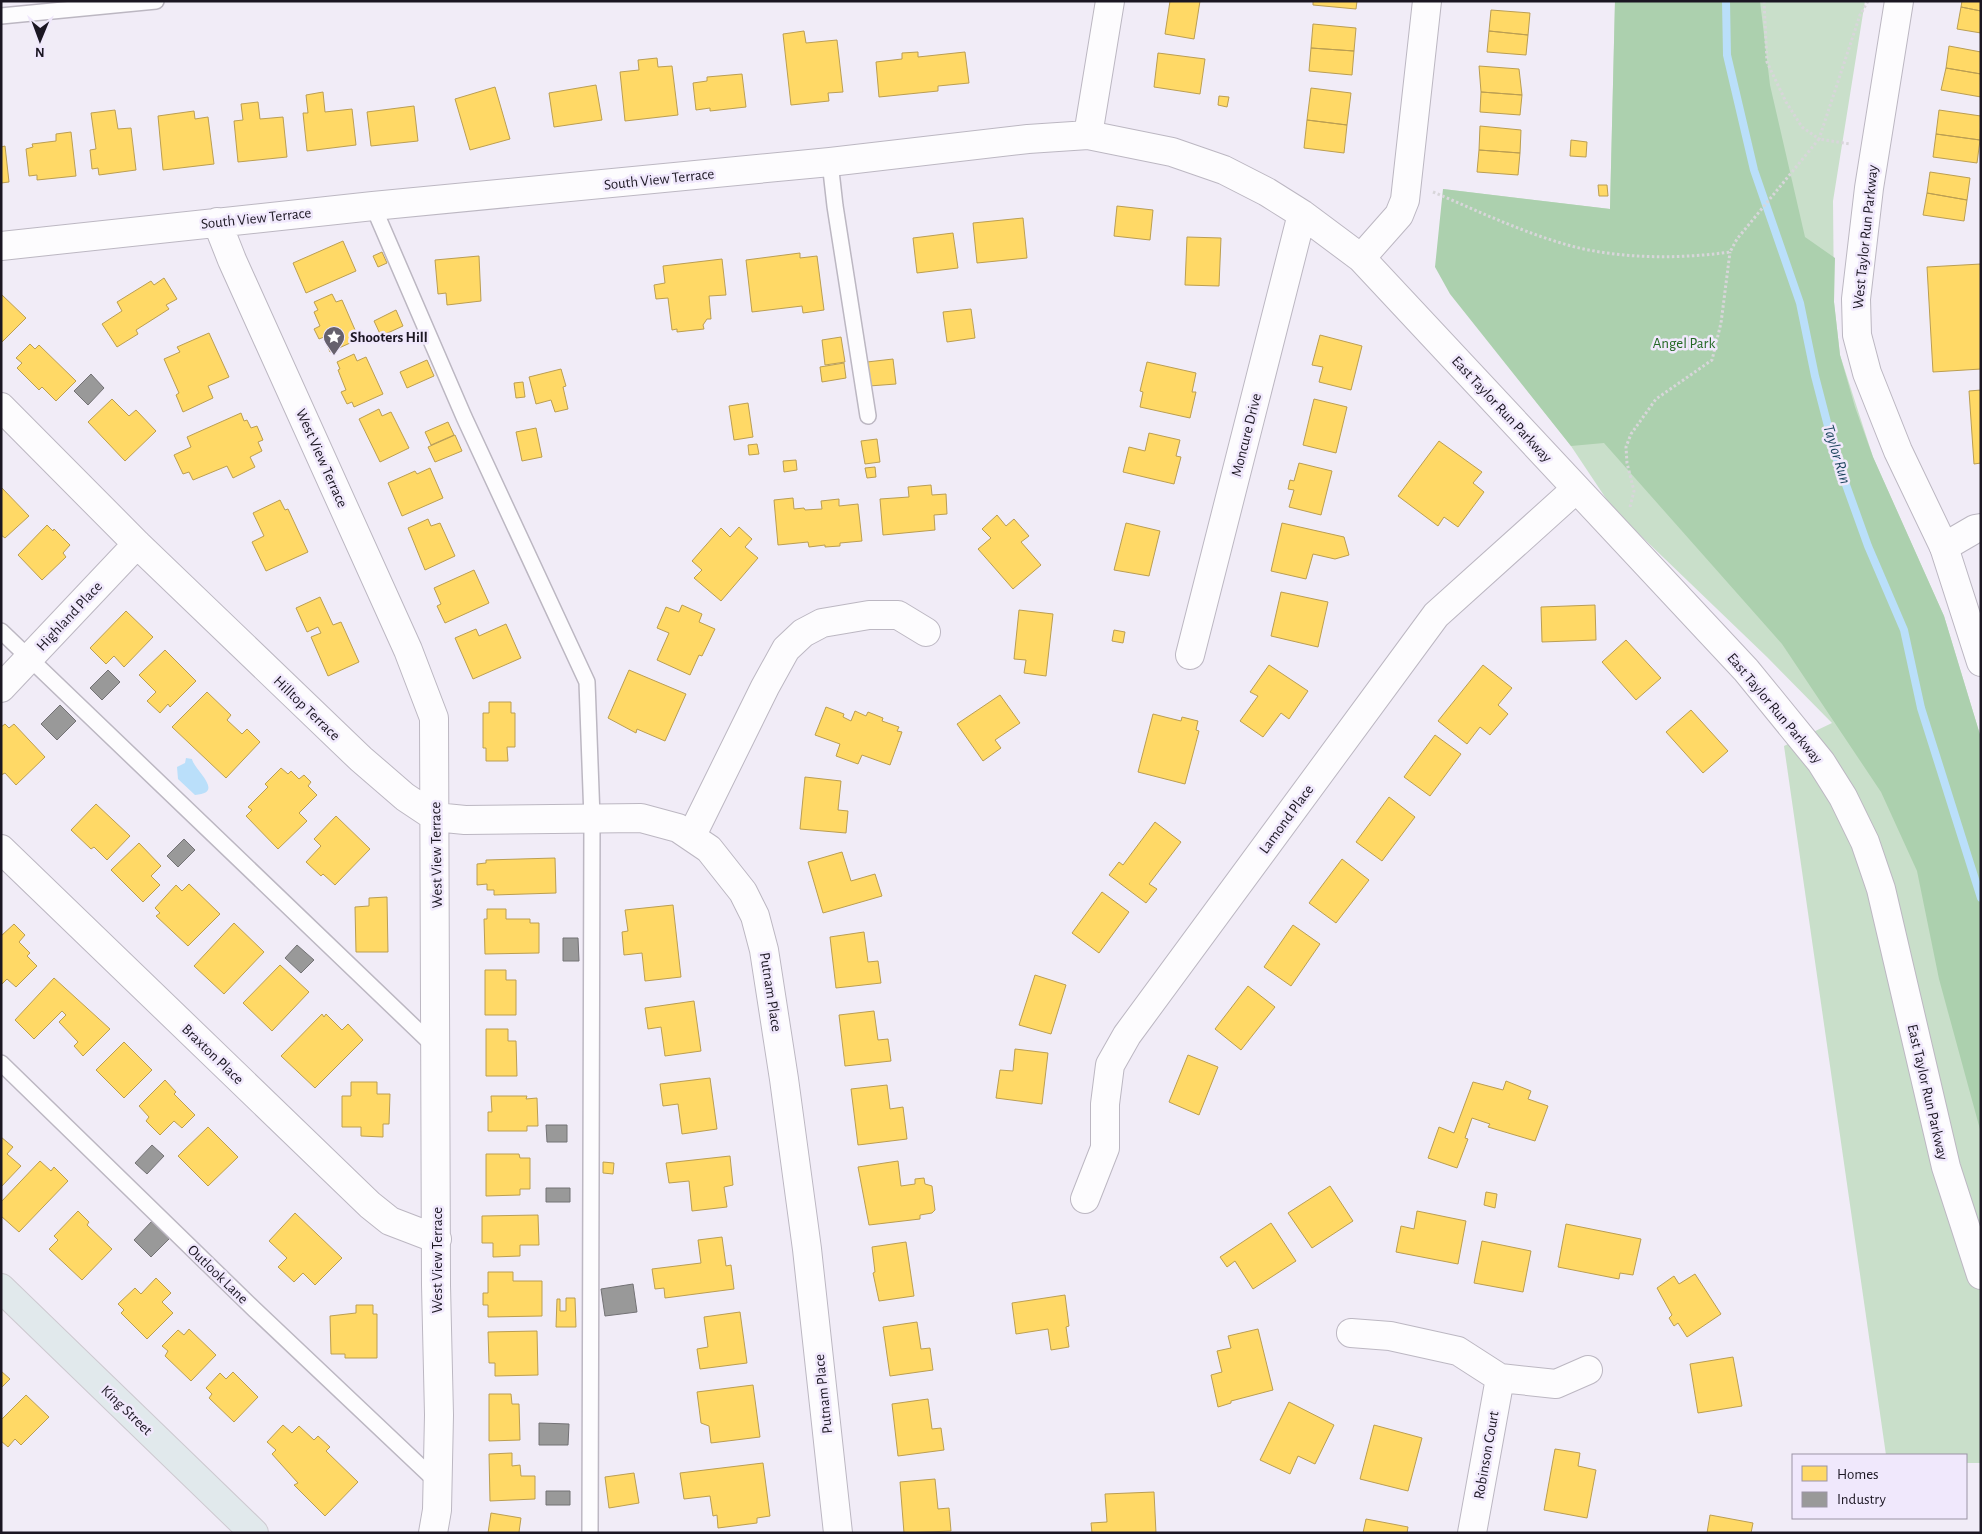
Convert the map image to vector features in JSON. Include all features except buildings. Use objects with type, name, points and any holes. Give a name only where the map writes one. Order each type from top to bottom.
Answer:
[{"type":"main road","name":"King Street","points":[[1,1288],[254,1533]]},
{"type":"street","points":[[1088,135],[1110,1]]},
{"type":"street","points":[[1361,258],[1399,215],[1405,200],[1427,1]]},
{"type":"street","name":"West Taylor Run Parkway","points":[[1899,1],[1876,148],[1856,299],[1857,334],[1867,373],[1898,451],[1944,547],[1981,662]]},
{"type":"street","name":"South View Terrace","points":[[1,246],[373,206],[830,162],[1028,139],[1088,135],[1172,152],[1207,164],[1267,192],[1302,214]]},
{"type":"street","name":"East Taylor Run Parkway","points":[[1302,214],[1361,258],[1746,670],[1821,762],[1843,797],[1865,842],[1881,889],[1946,1167],[1981,1275]]},
{"type":"street","name":"Moncure Drive","points":[[1190,655],[1302,214]]},
{"type":"street","name":"West View Terrace","points":[[217,222],[236,269],[408,650],[434,718],[438,1483],[433,1533]]},
{"type":"street","name":"Hilltop Terrace","points":[[1,408],[137,544],[361,760],[405,797],[435,817],[465,820],[592,818],[651,820],[678,828],[692,835]]},
{"type":"street","name":"Lamond Place","points":[[1085,1200],[1105,1148],[1105,1104],[1110,1064],[1127,1035],[1436,615],[1576,489]]},
{"type":"street","points":[[1944,547],[1975,529],[1981,528]]},
{"type":"street","name":"Highland Place","points":[[1,688],[137,544]]},
{"type":"street","points":[[692,835],[765,686],[786,649],[803,633],[822,623],[869,615],[898,615],[926,632]]},
{"type":"street","name":"Putnam Place","points":[[692,835],[709,849],[743,892],[755,916],[764,950],[807,1249],[838,1533]]},
{"type":"street","name":"Braxton Place","points":[[1,850],[370,1205],[390,1221],[437,1239]]},
{"type":"street","points":[[1351,1333],[1398,1337],[1458,1351],[1500,1378],[1556,1384],[1588,1370]]},
{"type":"street","name":"Robinson Court","points":[[1472,1533],[1500,1378]]},
{"type":"lane","points":[[1,16],[156,1]]},
{"type":"lane","points":[[830,162],[835,206],[868,416]]},
{"type":"lane","points":[[373,206],[464,417],[587,682],[592,818],[590,1533]]},
{"type":"lane","points":[[1,631],[436,1048]]},
{"type":"lane","name":"Outlook Lane","points":[[1,1063],[255,1310],[438,1483]]},
{"type":"path","points":[[1764,1],[1767,62],[1786,102],[1802,127],[1819,139],[1876,148]]},
{"type":"path","points":[[1628,512],[1634,491],[1627,463],[1626,448],[1630,434],[1656,399],[1712,360],[1721,323],[1730,252],[1738,239],[1819,139],[1860,15],[1868,1]]},
{"type":"path","points":[[1426,189],[1518,228],[1576,247],[1643,256],[1698,257],[1730,252]]},
{"type":"green space","name":"Angel Park","points":[[1615,1],[1865,1],[1833,201],[1834,302],[1840,355],[1873,457],[1944,616],[1981,738],[1981,1463],[1967,1463],[1967,1454],[1886,1454],[1784,746],[1832,723],[1767,657],[1613,509],[1571,446],[1501,357],[1443,189],[1610,209]]},
{"type":"green space","name":"Angel Park","points":[[1615,1],[1760,1],[1770,85],[1805,237],[1835,258],[1834,302],[1840,355],[1855,407],[1873,457],[1944,616],[1981,738],[1981,1133],[1939,979],[1917,871],[1881,792],[1782,644],[1604,443],[1571,446],[1450,294],[1435,267],[1443,189],[1610,209]]},
{"type":"water","points":[[186,758],[192,759],[206,780],[208,790],[204,793],[195,795],[178,779],[177,767],[185,763]]},
{"type":"waterway","name":"Taylor Run","points":[[1726,1],[1727,55],[1754,170],[1800,303],[1815,376],[1836,457],[1868,546],[1904,630],[1921,708],[1981,898]]},
{"type":"place","name":"Shooters Hill","points":[[334,356]]}]
